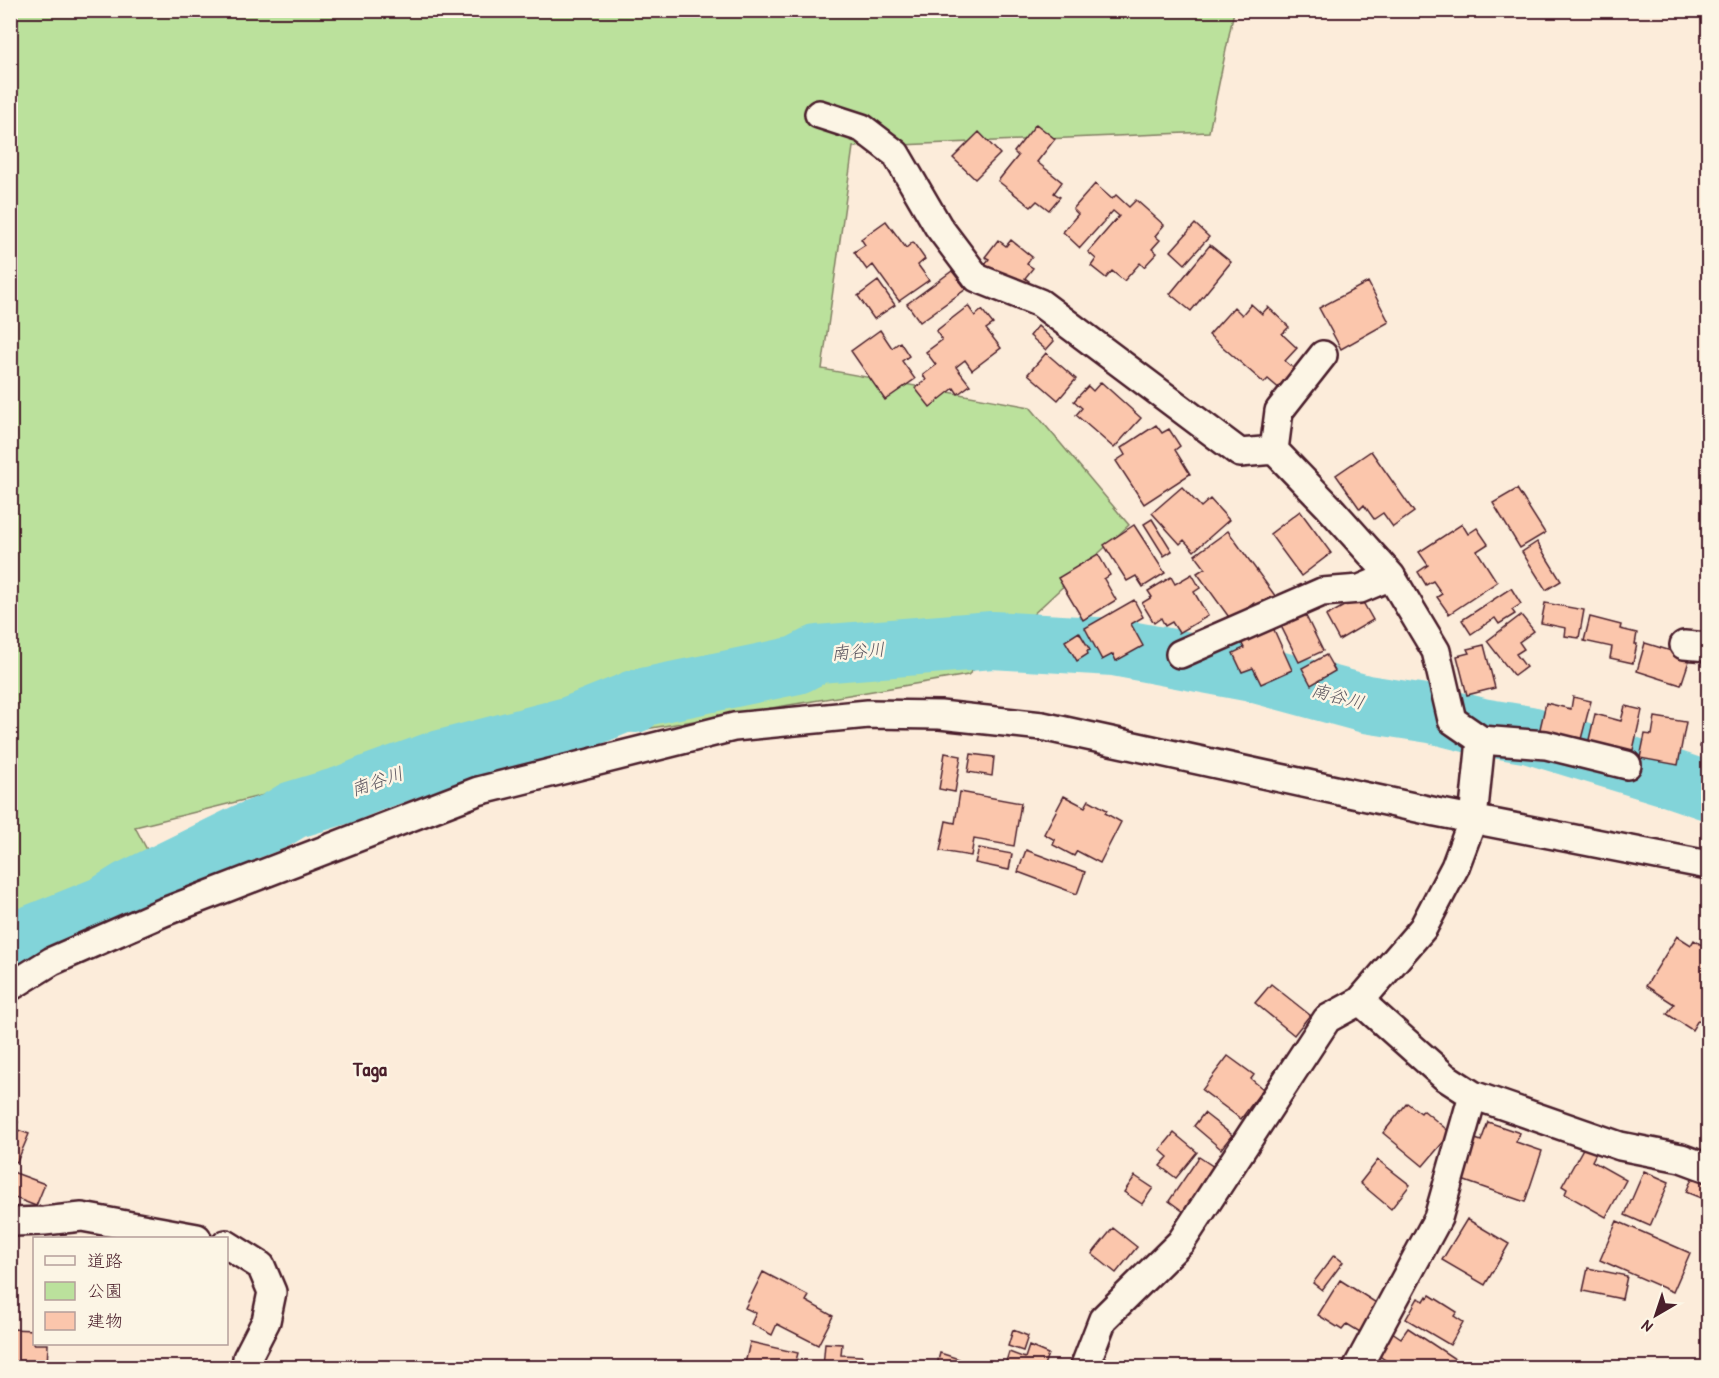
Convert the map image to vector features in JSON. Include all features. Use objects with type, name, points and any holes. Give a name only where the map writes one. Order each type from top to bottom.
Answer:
[{"type":"street","points":[[819,114],[862,128],[896,154],[938,226],[977,278],[1040,303],[1240,453],[1274,450]]},
{"type":"street","points":[[1274,450],[1279,411],[1323,355]]},
{"type":"street","points":[[1274,450],[1391,576],[1436,651],[1452,720],[1481,740],[1546,745],[1627,765]]},
{"type":"street","points":[[1180,654],[1322,592],[1360,589],[1391,576]]},
{"type":"street","points":[[10,987],[52,961],[164,912],[478,791],[734,727],[868,714],[940,715],[1042,726],[1473,819],[1708,865]]},
{"type":"street","points":[[1084,1368],[1102,1319],[1181,1242],[1328,1019],[1360,1001],[1424,928],[1455,867],[1473,819],[1481,740]]},
{"type":"street","points":[[1360,1001],[1445,1077],[1473,1095],[1620,1146],[1681,1158],[1708,1168]]},
{"type":"street","points":[[1357,1368],[1438,1218],[1473,1095]]},
{"type":"street","points":[[10,1221],[44,1221],[82,1217],[187,1237]]},
{"type":"street","points":[[228,1245],[261,1266],[272,1292],[266,1321],[247,1358],[246,1368]]},
{"type":"green space","points":[[11,11],[1234,11],[1209,132],[853,147],[822,369],[1030,407],[1129,525],[968,675],[288,789],[135,827],[153,861],[11,922]]},
{"type":"building","points":[[1036,124],[1055,139],[1037,162],[1062,182],[1054,193],[1060,197],[1049,210],[1037,201],[1031,207],[998,181],[1018,156],[1014,152]]},
{"type":"building","points":[[979,132],[1000,154],[975,179],[953,158]]},
{"type":"building","points":[[1095,184],[1112,199],[1116,195],[1129,207],[1136,200],[1164,225],[1155,236],[1160,240],[1152,249],[1157,253],[1144,267],[1140,263],[1124,281],[1112,271],[1106,278],[1091,266],[1096,259],[1088,252],[1119,216],[1113,211],[1080,248],[1063,232],[1078,214],[1073,209]]},
{"type":"building","points":[[886,221],[906,248],[913,242],[925,259],[918,265],[929,280],[899,301],[873,265],[867,270],[854,252],[865,245],[861,239]]},
{"type":"building","points":[[1195,224],[1209,237],[1185,264],[1171,251]]},
{"type":"building","points":[[998,240],[1006,246],[1011,240],[1032,257],[1027,264],[1033,268],[1025,278],[1029,281],[1021,290],[982,268],[989,259],[985,257]]},
{"type":"building","points":[[1210,245],[1231,262],[1191,311],[1170,294]]},
{"type":"building","points":[[952,271],[966,289],[920,322],[907,304]]},
{"type":"building","points":[[878,281],[895,305],[874,319],[858,296]]},
{"type":"building","points":[[1368,282],[1389,322],[1341,349],[1319,308]]},
{"type":"building","points":[[1251,304],[1262,314],[1268,307],[1289,327],[1282,334],[1297,348],[1285,361],[1298,372],[1282,391],[1268,379],[1264,383],[1209,335],[1234,307],[1242,315]]},
{"type":"building","points":[[968,306],[975,316],[982,310],[993,324],[986,329],[1001,348],[972,370],[965,360],[956,367],[970,385],[958,394],[954,388],[930,407],[915,388],[926,380],[923,375],[936,365],[926,352],[942,340],[936,331]]},
{"type":"building","points":[[1038,326],[1054,341],[1046,350],[1030,336]]},
{"type":"building","points":[[880,330],[892,348],[900,342],[909,356],[902,361],[915,379],[885,400],[851,351]]},
{"type":"building","points":[[1046,353],[1076,379],[1058,400],[1028,374]]},
{"type":"building","points":[[1101,382],[1141,418],[1114,448],[1076,415],[1082,408],[1074,401],[1088,386],[1093,391]]},
{"type":"building","points":[[1156,425],[1162,433],[1169,429],[1180,446],[1175,450],[1190,474],[1144,504],[1116,461],[1125,455],[1121,448]]},
{"type":"building","points":[[1371,451],[1414,512],[1393,527],[1383,513],[1374,519],[1364,505],[1360,509],[1336,475]]},
{"type":"building","points":[[1182,487],[1201,507],[1210,499],[1229,520],[1194,551],[1184,540],[1180,544],[1152,513]]},
{"type":"building","points":[[1517,489],[1545,533],[1520,548],[1493,503]]},
{"type":"building","points":[[1300,511],[1331,553],[1301,576],[1270,534]]},
{"type":"building","points":[[1152,519],[1172,551],[1164,556],[1144,524]]},
{"type":"building","points":[[1462,524],[1468,534],[1477,528],[1488,544],[1477,551],[1497,582],[1449,614],[1437,597],[1442,594],[1433,581],[1426,585],[1418,572],[1428,565],[1419,552]]},
{"type":"building","points":[[1134,525],[1165,573],[1143,587],[1136,576],[1127,581],[1104,545]]},
{"type":"building","points":[[1228,531],[1276,597],[1259,610],[1254,603],[1231,620],[1197,573],[1205,568],[1195,555]]},
{"type":"building","points":[[1537,542],[1561,581],[1546,590],[1522,552]]},
{"type":"building","points":[[1098,554],[1110,575],[1104,579],[1116,600],[1083,620],[1058,578]]},
{"type":"building","points":[[1192,574],[1200,588],[1194,592],[1208,616],[1179,633],[1172,622],[1165,626],[1161,618],[1154,623],[1142,603],[1152,597],[1148,591],[1171,577],[1175,584]]},
{"type":"building","points":[[1511,588],[1521,604],[1512,610],[1515,614],[1499,624],[1495,618],[1471,634],[1462,620]]},
{"type":"building","points":[[1360,597],[1373,620],[1339,640],[1326,616]]},
{"type":"building","points":[[1134,600],[1143,617],[1131,624],[1143,646],[1116,661],[1113,654],[1102,660],[1085,628]]},
{"type":"building","points":[[1545,603],[1584,610],[1579,638],[1565,636],[1566,628],[1541,623]]},
{"type":"building","points":[[1302,608],[1323,651],[1299,662],[1278,620]]},
{"type":"building","points":[[1521,615],[1534,631],[1519,642],[1524,649],[1516,654],[1526,667],[1514,676],[1487,641]]},
{"type":"building","points":[[1590,617],[1621,625],[1620,629],[1637,633],[1633,663],[1610,658],[1612,647],[1584,641]]},
{"type":"building","points":[[1271,623],[1292,670],[1261,684],[1253,668],[1242,672],[1233,653],[1244,648],[1239,638]]},
{"type":"building","points":[[1079,632],[1090,650],[1077,661],[1065,641]]},
{"type":"building","points":[[1645,643],[1678,653],[1678,657],[1689,661],[1681,685],[1637,671]]},
{"type":"building","points":[[1484,645],[1495,688],[1467,695],[1457,656],[1469,653],[1467,649]]},
{"type":"building","points":[[1326,655],[1335,671],[1311,685],[1302,668]]},
{"type":"building","points":[[1706,676],[1708,676],[1708,719],[1702,719]]},
{"type":"building","points":[[1573,697],[1591,701],[1580,743],[1539,733],[1546,703],[1571,709]]},
{"type":"building","points":[[1625,706],[1642,710],[1633,750],[1617,746],[1615,751],[1588,744],[1595,714],[1621,721]]},
{"type":"building","points":[[1655,717],[1686,722],[1678,765],[1640,758],[1645,734],[1652,735]]},
{"type":"building","points":[[1702,729],[1708,729],[1708,748],[1700,747]]},
{"type":"building","points":[[945,753],[961,756],[955,792],[939,789]]},
{"type":"building","points":[[971,754],[994,757],[992,776],[968,772]]},
{"type":"building","points":[[960,792],[1021,803],[1014,846],[974,839],[971,856],[940,851],[946,821],[955,823]]},
{"type":"building","points":[[1064,796],[1085,807],[1089,800],[1107,810],[1105,813],[1121,822],[1100,863],[1077,851],[1074,856],[1053,845],[1055,840],[1044,834]]},
{"type":"building","points":[[979,848],[1012,854],[1009,870],[975,863]]},
{"type":"building","points":[[1026,850],[1085,872],[1077,894],[1018,872]]},
{"type":"building","points":[[1677,936],[1691,945],[1694,940],[1708,949],[1708,1026],[1698,1020],[1692,1030],[1667,1014],[1674,1004],[1646,986]]},
{"type":"building","points":[[1271,984],[1310,1015],[1294,1035],[1255,1003]]},
{"type":"building","points":[[1228,1056],[1254,1075],[1251,1079],[1263,1089],[1241,1119],[1202,1090]]},
{"type":"building","points":[[1407,1103],[1421,1113],[1423,1110],[1451,1133],[1423,1166],[1383,1133]]},
{"type":"building","points":[[1204,1113],[1232,1135],[1221,1149],[1194,1126]]},
{"type":"building","points":[[10,1119],[18,1122],[15,1129],[29,1134],[17,1162],[10,1159]]},
{"type":"building","points":[[1488,1122],[1520,1133],[1516,1142],[1542,1151],[1525,1202],[1459,1179],[1473,1138],[1481,1141]]},
{"type":"building","points":[[1174,1133],[1197,1152],[1176,1178],[1160,1166],[1168,1157],[1160,1150]]},
{"type":"building","points":[[1585,1145],[1597,1151],[1592,1161],[1626,1180],[1606,1217],[1565,1194],[1567,1189],[1562,1186]]},
{"type":"building","points":[[1199,1157],[1214,1167],[1184,1212],[1169,1201]]},
{"type":"building","points":[[1378,1160],[1410,1185],[1391,1209],[1360,1183]]},
{"type":"building","points":[[10,1171],[45,1184],[36,1206],[10,1196]]},
{"type":"building","points":[[1644,1171],[1669,1182],[1650,1226],[1625,1215]]},
{"type":"building","points":[[1694,1174],[1708,1180],[1708,1201],[1686,1192]]},
{"type":"building","points":[[1135,1176],[1153,1188],[1142,1204],[1124,1192]]},
{"type":"building","points":[[1467,1219],[1509,1244],[1485,1285],[1442,1260]]},
{"type":"building","points":[[1617,1221],[1690,1253],[1673,1292],[1600,1260]]},
{"type":"building","points":[[1113,1228],[1137,1247],[1116,1273],[1092,1254]]},
{"type":"building","points":[[1334,1255],[1343,1262],[1322,1290],[1313,1283]]},
{"type":"building","points":[[1588,1268],[1627,1276],[1622,1299],[1583,1291]]},
{"type":"building","points":[[763,1272],[809,1296],[806,1301],[833,1316],[818,1345],[777,1324],[772,1335],[751,1324],[756,1313],[745,1308]]},
{"type":"building","points":[[1340,1280],[1378,1304],[1360,1332],[1347,1324],[1342,1330],[1318,1315]]},
{"type":"building","points":[[1430,1295],[1457,1312],[1454,1316],[1463,1322],[1450,1345],[1406,1319],[1418,1298],[1424,1301]]},
{"type":"building","points":[[1408,1328],[1455,1359],[1449,1368],[1397,1368],[1378,1355],[1392,1332],[1401,1338]]},
{"type":"building","points":[[10,1329],[33,1330],[33,1345],[48,1345],[47,1368],[10,1367]]},
{"type":"building","points":[[1013,1330],[1028,1336],[1023,1351],[1008,1346]]},
{"type":"building","points":[[750,1342],[798,1353],[794,1368],[744,1368]]},
{"type":"building","points":[[825,1343],[842,1344],[841,1355],[862,1356],[861,1368],[823,1368]]},
{"type":"building","points":[[1029,1346],[1048,1354],[1043,1368],[1004,1368],[1009,1352],[1025,1358]]},
{"type":"building","points":[[940,1353],[959,1359],[957,1368],[936,1368]]},
{"type":"waterway","name":"南谷川","points":[[10,943],[104,905],[128,890],[246,832],[275,821],[293,810],[343,795],[433,761],[571,725],[628,702],[635,704],[634,699],[797,665],[818,654],[992,640],[1114,647],[1252,673],[1366,704],[1431,714],[1482,727],[1530,735],[1708,791]]},
{"type":"district","name":"Taga","points":[[370,1068]]}]
